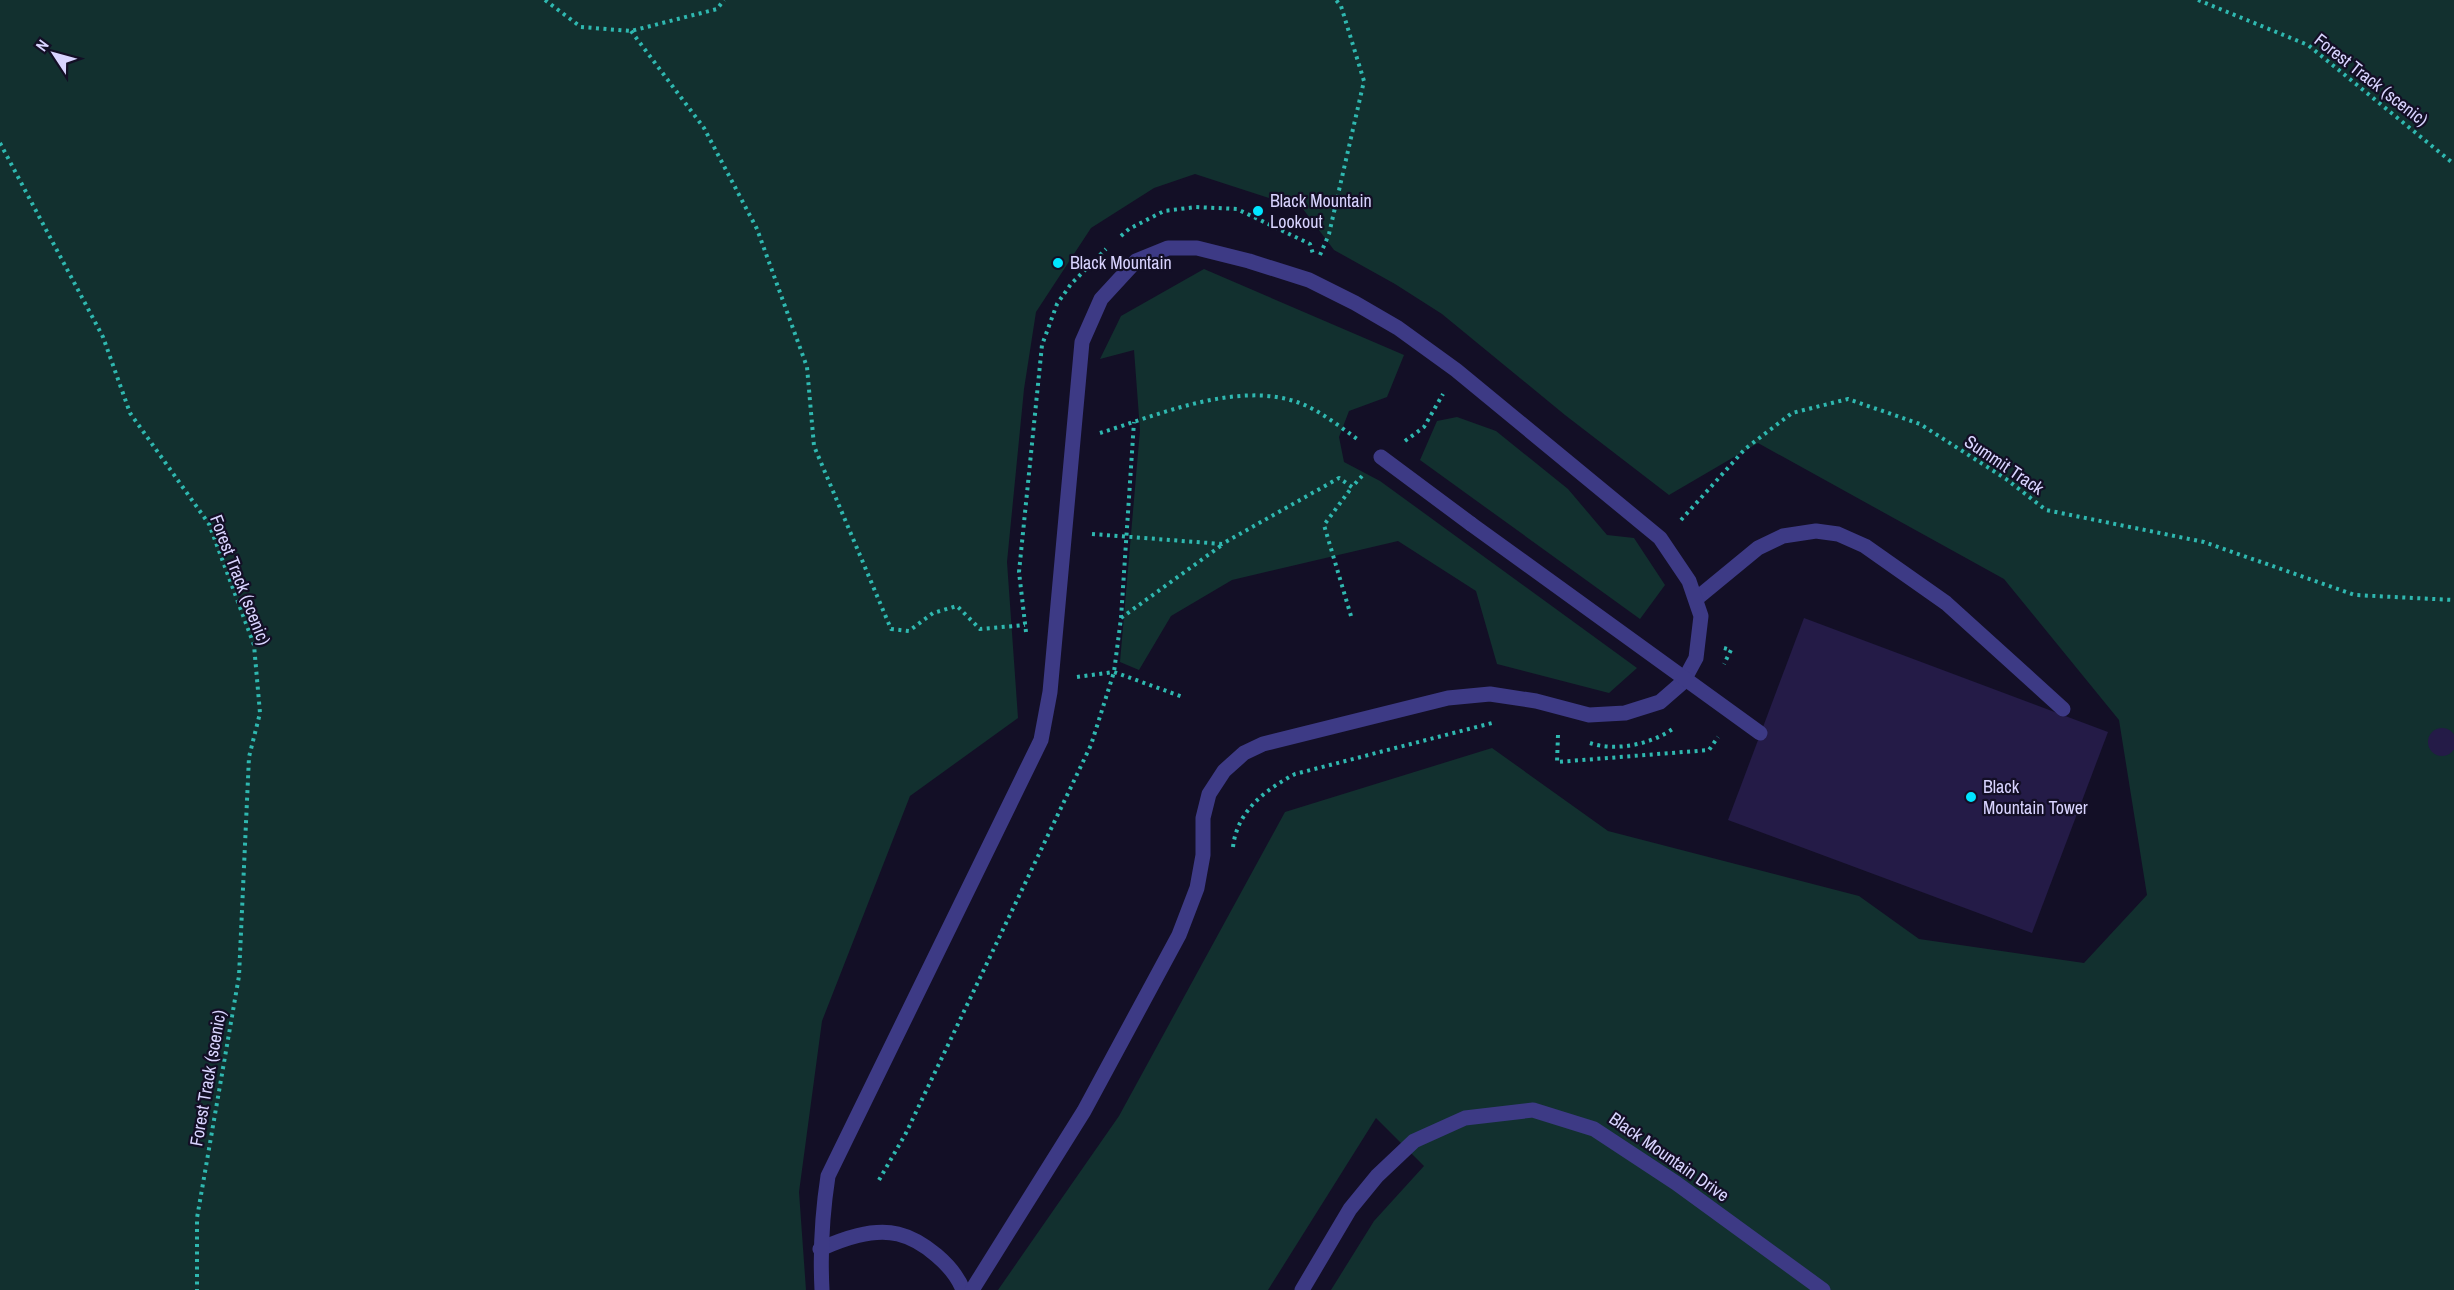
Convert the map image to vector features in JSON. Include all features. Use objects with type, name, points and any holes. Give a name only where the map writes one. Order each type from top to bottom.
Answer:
[{"type":"street","points":[[825,1287],[820,1249],[828,1176],[1041,740],[1050,692],[1082,342],[1101,299],[1136,261],[1168,248],[1197,248],[1309,280],[1398,328],[1456,370],[1660,538],[1689,581],[1696,599],[1701,616],[1696,658],[1683,682],[1660,702],[1625,714],[1589,715],[1536,701],[1490,693],[1448,698],[1263,744],[1244,753],[1224,771],[1209,794],[1203,818],[1203,855],[1197,888],[1179,935],[1084,1111],[972,1290]]},
{"type":"street","points":[[1381,457],[1760,733]]},
{"type":"street","points":[[1696,599],[1758,548],[1783,536],[1816,531],[1838,534],[1864,546],[1946,603],[2063,709]]},
{"type":"street","name":"Black Mountain Drive","points":[[1302,1290],[1350,1209],[1377,1176],[1414,1141],[1465,1118],[1533,1110],[1594,1129],[1676,1183],[1823,1290]]},
{"type":"street","points":[[820,1249],[848,1237],[897,1233],[936,1253],[960,1281],[963,1290]]},
{"type":"path","points":[[546,0],[581,27],[631,31],[717,9],[724,0]]},
{"type":"path","points":[[1309,280],[1329,234],[1364,81],[1341,6],[1336,0]]},
{"type":"path","name":"Forest Track (scenic)","points":[[2198,0],[2308,45],[2454,164]]},
{"type":"path","points":[[631,31],[704,128],[757,229],[807,368],[814,446],[891,628],[909,631],[933,613],[957,606],[980,629],[1025,625]]},
{"type":"path","name":"Forest Track (scenic)","points":[[0,143],[103,337],[130,413],[209,524],[254,645],[260,713],[249,757],[239,976],[197,1218],[197,1290]]},
{"type":"path","points":[[1283,232],[1310,244]]},
{"type":"path","points":[[1351,616],[1324,525],[1352,487],[1381,457],[1424,428],[1456,370]]},
{"type":"path","points":[[1073,441],[1208,400],[1260,394],[1297,402],[1328,418],[1381,457]]},
{"type":"path","name":"Summit Track","points":[[1660,538],[1678,523],[1745,449],[1792,413],[1848,399],[1920,424],[2006,479],[2046,510],[2205,542],[2355,595],[2454,600]]},
{"type":"path","points":[[879,1180],[906,1133],[1090,745],[1114,672],[1121,618],[1134,422]]},
{"type":"path","points":[[1121,618],[1222,544],[1339,478],[1352,487]]},
{"type":"path","points":[[1065,532],[1222,544]]},
{"type":"path","points":[[1698,641],[1731,650],[1721,669]]},
{"type":"path","points":[[1232,849],[1234,837],[1248,811],[1267,789],[1295,774],[1501,721]]},
{"type":"path","points":[[1580,740],[1602,747],[1632,745],[1664,735],[1682,721]]},
{"type":"path","points":[[1547,731],[1569,737]]},
{"type":"path","points":[[1557,762],[1709,750]]},
{"type":"green space","points":[[0,0],[2454,0],[2454,1290],[1331,1290],[1374,1221],[1424,1166],[1376,1118],[1268,1290],[998,1290],[1119,1116],[1285,812],[1492,748],[1608,831],[1859,896],[1919,939],[2084,963],[2147,895],[2119,720],[2004,579],[1758,443],[1669,495],[1565,415],[1442,314],[1395,284],[1334,250],[1303,209],[1195,174],[1154,188],[1091,228],[1036,312],[1024,389],[1007,562],[1018,718],[910,796],[822,1021],[799,1192],[806,1290],[0,1290]]},
{"type":"green space","points":[[1204,269],[1404,355],[1387,397],[1349,411],[1339,437],[1344,462],[1380,481],[1637,668],[1609,693],[1497,664],[1476,591],[1398,541],[1232,580],[1171,616],[1139,670],[1120,662],[1140,430],[1134,350],[1100,359],[1121,316]]},
{"type":"green space","points":[[1457,417],[1496,431],[1568,489],[1607,535],[1634,538],[1665,585],[1640,619],[1420,460],[1437,421]]},
{"type":"building","points":[[1804,618],[2108,732],[2032,933],[1728,820]]},
{"type":"building","points":[[2442,728],[2452,732],[2456,742],[2452,752],[2442,756],[2432,752],[2428,742],[2432,732]]},
{"type":"place","name":"Black Mountain Lookout","points":[[1258,211]]},
{"type":"place","name":"Black Mountain","points":[[1058,263]]},
{"type":"place","name":"Black Mountain Tower","points":[[1971,797]]}]
